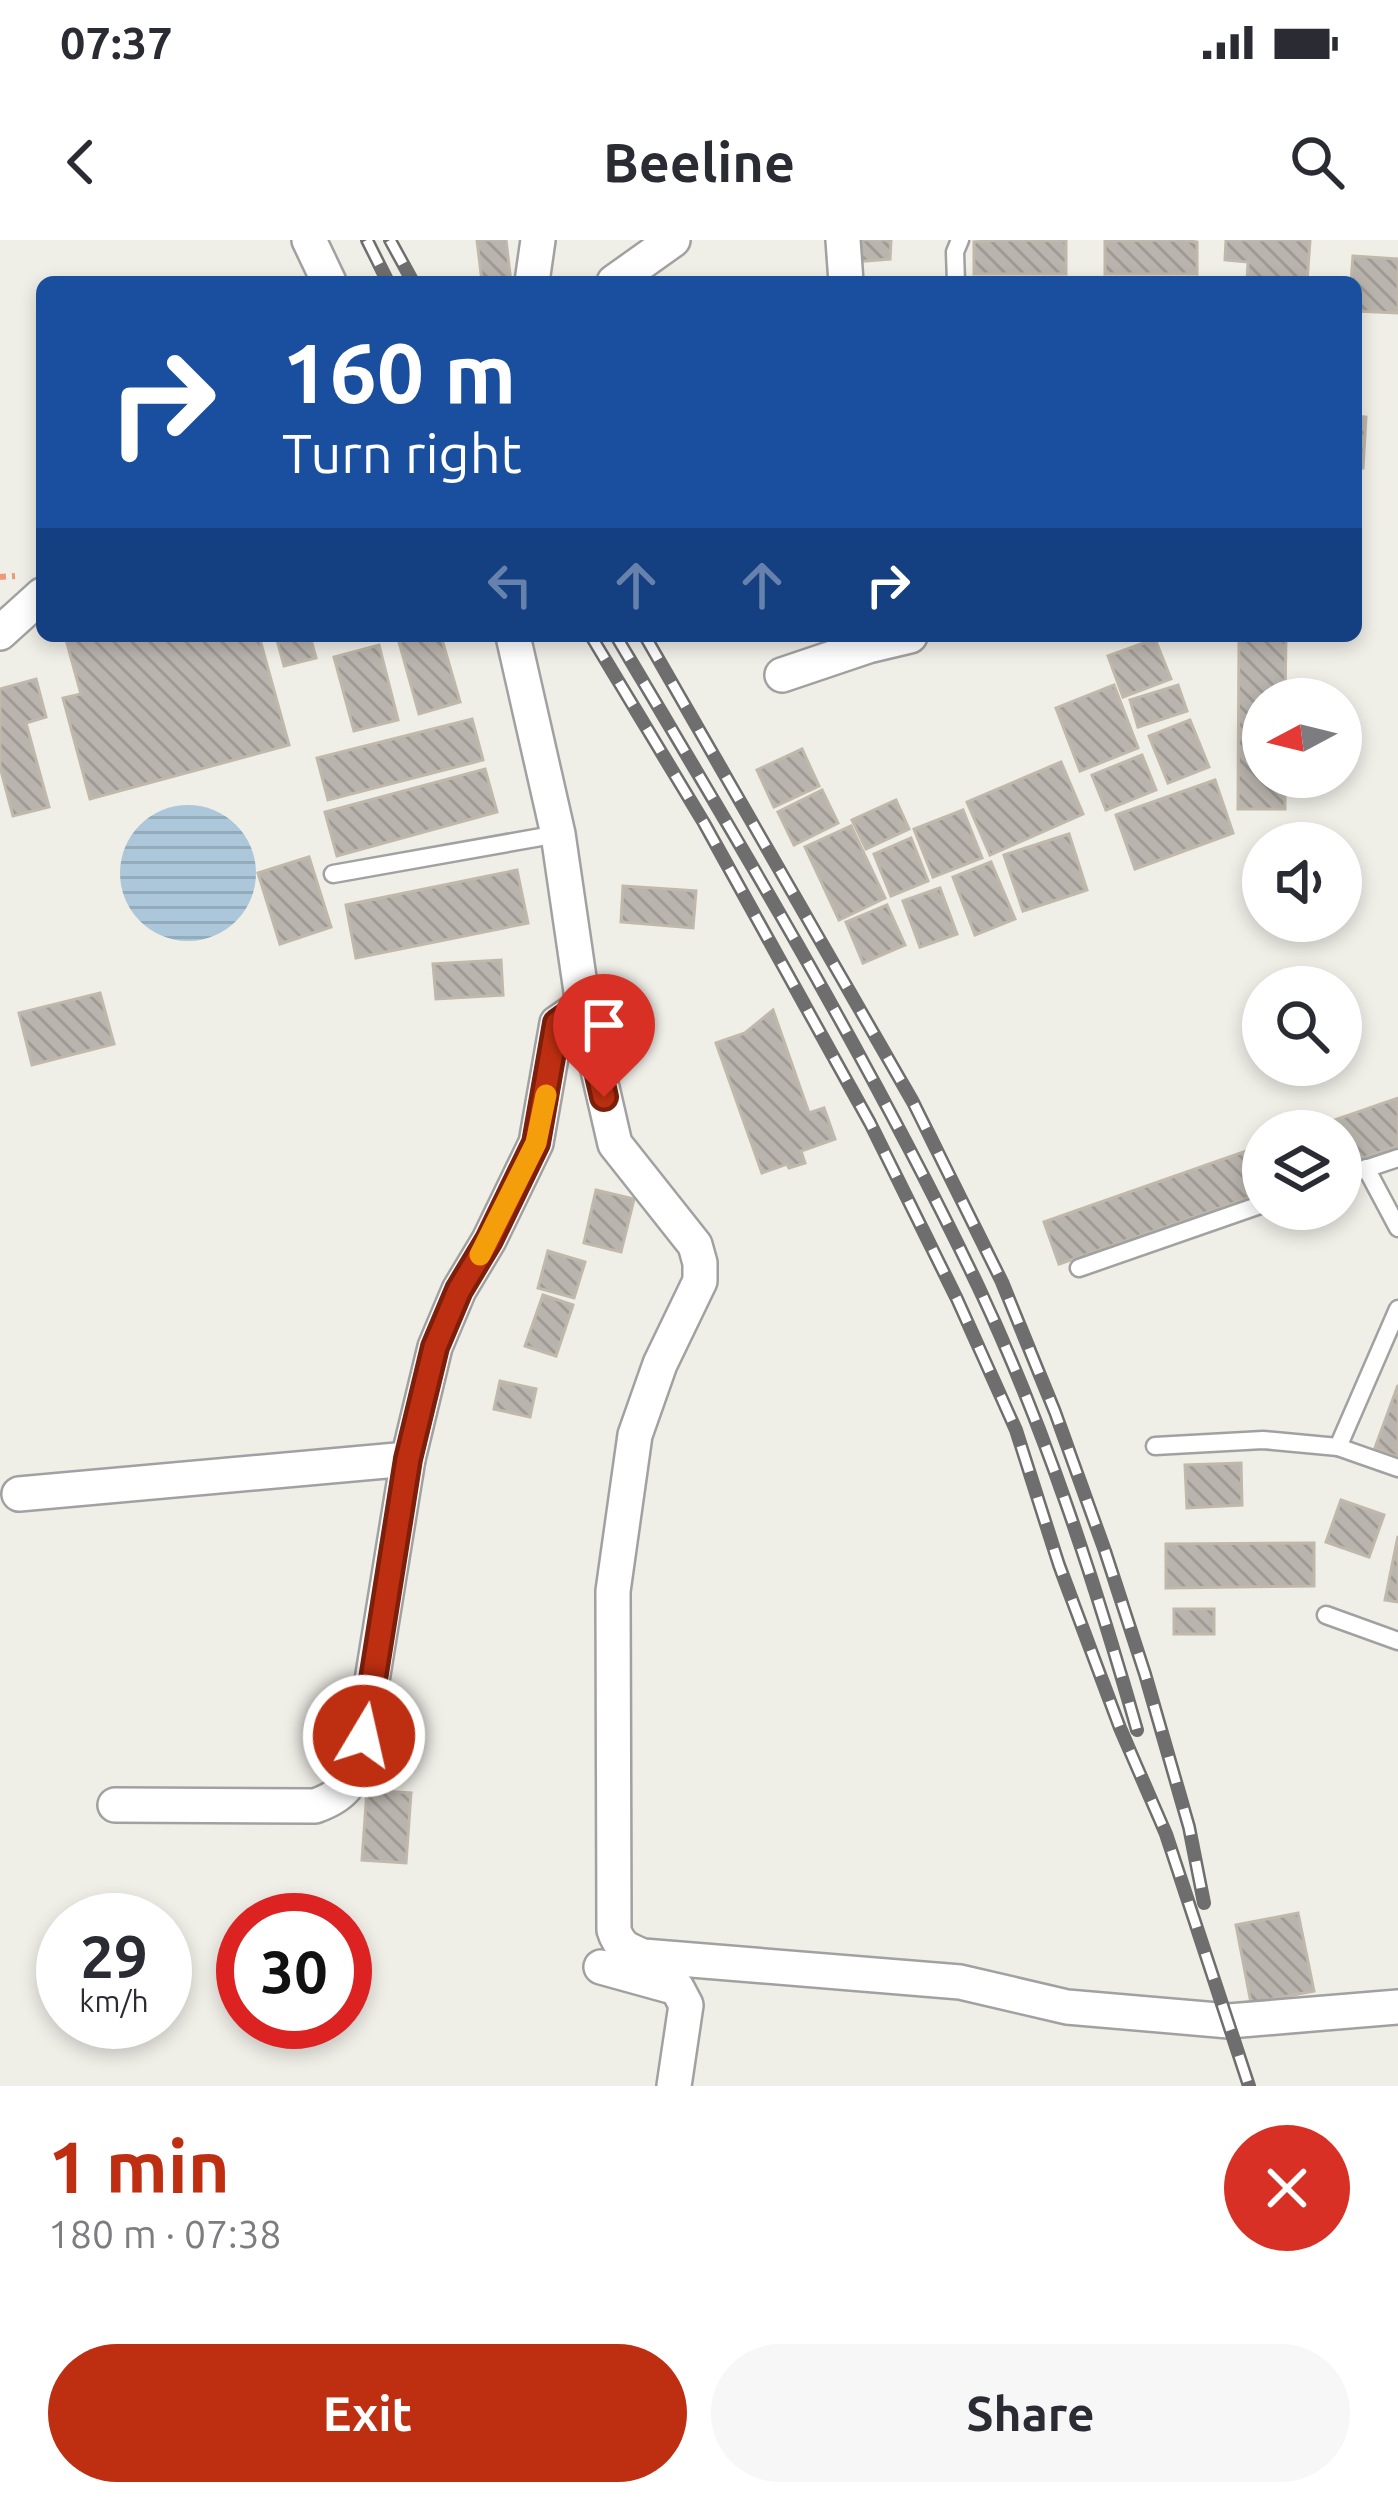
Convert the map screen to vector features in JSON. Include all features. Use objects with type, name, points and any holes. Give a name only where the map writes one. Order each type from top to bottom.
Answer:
[{"type":"street","points":[[309,240],[326,276]]},
{"type":"street","points":[[533,276],[538,240]]},
{"type":"street","points":[[622,276],[673,240]]},
{"type":"street","points":[[843,240],[846,276]]},
{"type":"street","points":[[0,633],[36,600]]},
{"type":"street","points":[[514,642],[558,834],[583,1005],[615,1144],[695,1245],[700,1263],[700,1281],[660,1364],[635,1435],[613,1591],[617,1941],[644,1956],[960,1982],[1067,2007],[1229,2020],[1398,2007]]},
{"type":"street","points":[[782,675],[865,642]]},
{"type":"street","points":[[115,1804],[315,1806],[338,1798],[352,1780],[364,1736],[408,1459],[435,1347],[459,1290],[536,1143],[557,1023],[583,1005]]},
{"type":"street","points":[[19,1494],[408,1459]]},
{"type":"street","points":[[602,1966],[677,1988],[683,1995],[686,2005],[674,2086]]},
{"type":"lane","points":[[956,276],[960,240]]},
{"type":"lane","points":[[333,874],[558,834]]},
{"type":"lane","points":[[1362,1169],[1398,1158]]},
{"type":"lane","points":[[1366,1168],[1398,1228]]},
{"type":"lane","points":[[1078,1268],[1242,1211]]},
{"type":"lane","points":[[1338,1448],[1398,1309]]},
{"type":"lane","points":[[1155,1446],[1263,1441],[1338,1448],[1398,1468]]},
{"type":"lane","points":[[1326,1615],[1398,1641]]},
{"type":"water","points":[[188,805],[214,810],[236,825],[251,847],[256,873],[251,899],[236,921],[214,936],[188,941],[162,936],[140,921],[125,899],[120,873],[125,847],[140,825],[162,810]]},
{"type":"building","points":[[477,240],[506,240],[510,276],[481,276]]},
{"type":"building","points":[[852,240],[891,240],[890,259],[854,262]]},
{"type":"building","points":[[1226,240],[1310,240],[1307,276],[1247,276],[1248,262],[1225,260]]},
{"type":"building","points":[[1066,241],[1066,274],[974,274],[974,242]]},
{"type":"building","points":[[1105,241],[1197,242],[1197,274],[1105,274]]},
{"type":"building","points":[[1353,256],[1398,259],[1398,313],[1362,311],[1362,276],[1351,276]]},
{"type":"building","points":[[1362,417],[1366,417],[1362,468]]},
{"type":"building","points":[[67,642],[261,642],[289,745],[90,799],[63,698],[81,694]]},
{"type":"building","points":[[278,642],[312,642],[316,658],[284,666]]},
{"type":"building","points":[[399,642],[443,642],[460,702],[419,714]]},
{"type":"building","points":[[1156,642],[1171,679],[1123,697],[1108,656]]},
{"type":"building","points":[[1239,642],[1286,642],[1285,678],[1242,678],[1242,798],[1285,798],[1285,809],[1238,809]]},
{"type":"building","points":[[379,645],[398,720],[354,731],[334,657]]},
{"type":"building","points":[[36,679],[46,717],[26,723],[49,807],[13,816],[0,767],[0,689]]},
{"type":"building","points":[[1114,685],[1138,748],[1080,771],[1056,708]]},
{"type":"building","points":[[1178,685],[1187,711],[1138,727],[1130,700]]},
{"type":"building","points":[[472,719],[483,760],[328,800],[317,758]]},
{"type":"building","points":[[1190,720],[1209,767],[1168,783],[1149,736]]},
{"type":"building","points":[[802,749],[819,786],[774,807],[757,770]]},
{"type":"building","points":[[1142,755],[1156,790],[1106,810],[1092,775]]},
{"type":"building","points":[[1061,762],[1083,814],[990,855],[967,802]]},
{"type":"building","points":[[485,769],[497,812],[337,856],[325,812]]},
{"type":"building","points":[[1215,780],[1233,833],[1135,869],[1116,815]]},
{"type":"building","points":[[822,790],[838,823],[794,845],[778,812]]},
{"type":"building","points":[[896,800],[909,829],[866,849],[852,820]]},
{"type":"building","points":[[963,810],[982,858],[933,877],[914,829]]},
{"type":"building","points":[[851,826],[885,898],[839,920],[805,847]]},
{"type":"building","points":[[1069,834],[1087,890],[1023,911],[1004,855]]},
{"type":"building","points":[[911,838],[928,881],[891,896],[874,854]]},
{"type":"building","points":[[309,857],[331,927],[280,944],[258,873]]},
{"type":"building","points":[[991,862],[1015,919],[975,935],[953,877]]},
{"type":"building","points":[[517,870],[528,923],[356,958],[346,905]]},
{"type":"building","points":[[623,886],[696,891],[693,928],[621,922]]},
{"type":"building","points":[[940,888],[957,934],[920,947],[903,901]]},
{"type":"building","points":[[887,905],[905,945],[863,963],[846,922]]},
{"type":"building","points":[[501,960],[503,995],[436,999],[433,964]]},
{"type":"building","points":[[100,993],[114,1044],[32,1065],[19,1013]]},
{"type":"building","points":[[773,1010],[809,1113],[824,1108],[835,1139],[801,1151],[805,1163],[762,1173],[716,1043],[745,1033]]},
{"type":"building","points":[[1398,1098],[1398,1146],[1362,1159],[1362,1111]]},
{"type":"building","points":[[1242,1152],[1242,1200],[1059,1264],[1044,1222]]},
{"type":"building","points":[[596,1190],[634,1199],[621,1252],[584,1243]]},
{"type":"building","points":[[548,1251],[585,1262],[574,1298],[538,1288]]},
{"type":"building","points":[[543,1295],[573,1305],[556,1356],[525,1346]]},
{"type":"building","points":[[500,1381],[536,1389],[530,1417],[494,1409]]},
{"type":"building","points":[[1398,1385],[1398,1457],[1375,1448]]},
{"type":"building","points":[[1241,1463],[1242,1505],[1187,1508],[1185,1465]]},
{"type":"building","points":[[1341,1500],[1384,1515],[1369,1557],[1326,1542]]},
{"type":"building","points":[[1398,1536],[1398,1602],[1385,1600]]},
{"type":"building","points":[[1314,1543],[1314,1586],[1166,1588],[1166,1544]]},
{"type":"building","points":[[1174,1609],[1214,1609],[1214,1634],[1174,1634]]},
{"type":"building","points":[[367,1790],[411,1793],[406,1863],[362,1860]]},
{"type":"building","points":[[1298,1913],[1314,1991],[1251,2003],[1236,1925]]},
{"type":"railway","points":[[367,240],[385,276]]},
{"type":"railway","points":[[390,240],[410,276]]},
{"type":"railway","points":[[595,642],[704,823],[870,1123],[957,1299],[1016,1430],[1059,1565],[1166,1834],[1249,2086]]},
{"type":"railway","points":[[620,642],[850,1038],[978,1286],[1066,1505],[1137,1730]]},
{"type":"railway","points":[[648,642],[913,1102],[1002,1282],[1105,1551],[1189,1827],[1204,1903]]},
{"type":"slow traffic","points":[[480,1255],[536,1143],[546,1095]]},
{"type":"route","points":[[364,1736],[408,1459],[435,1347],[459,1290],[536,1143],[557,1023],[583,1005],[604,1097]]}]
